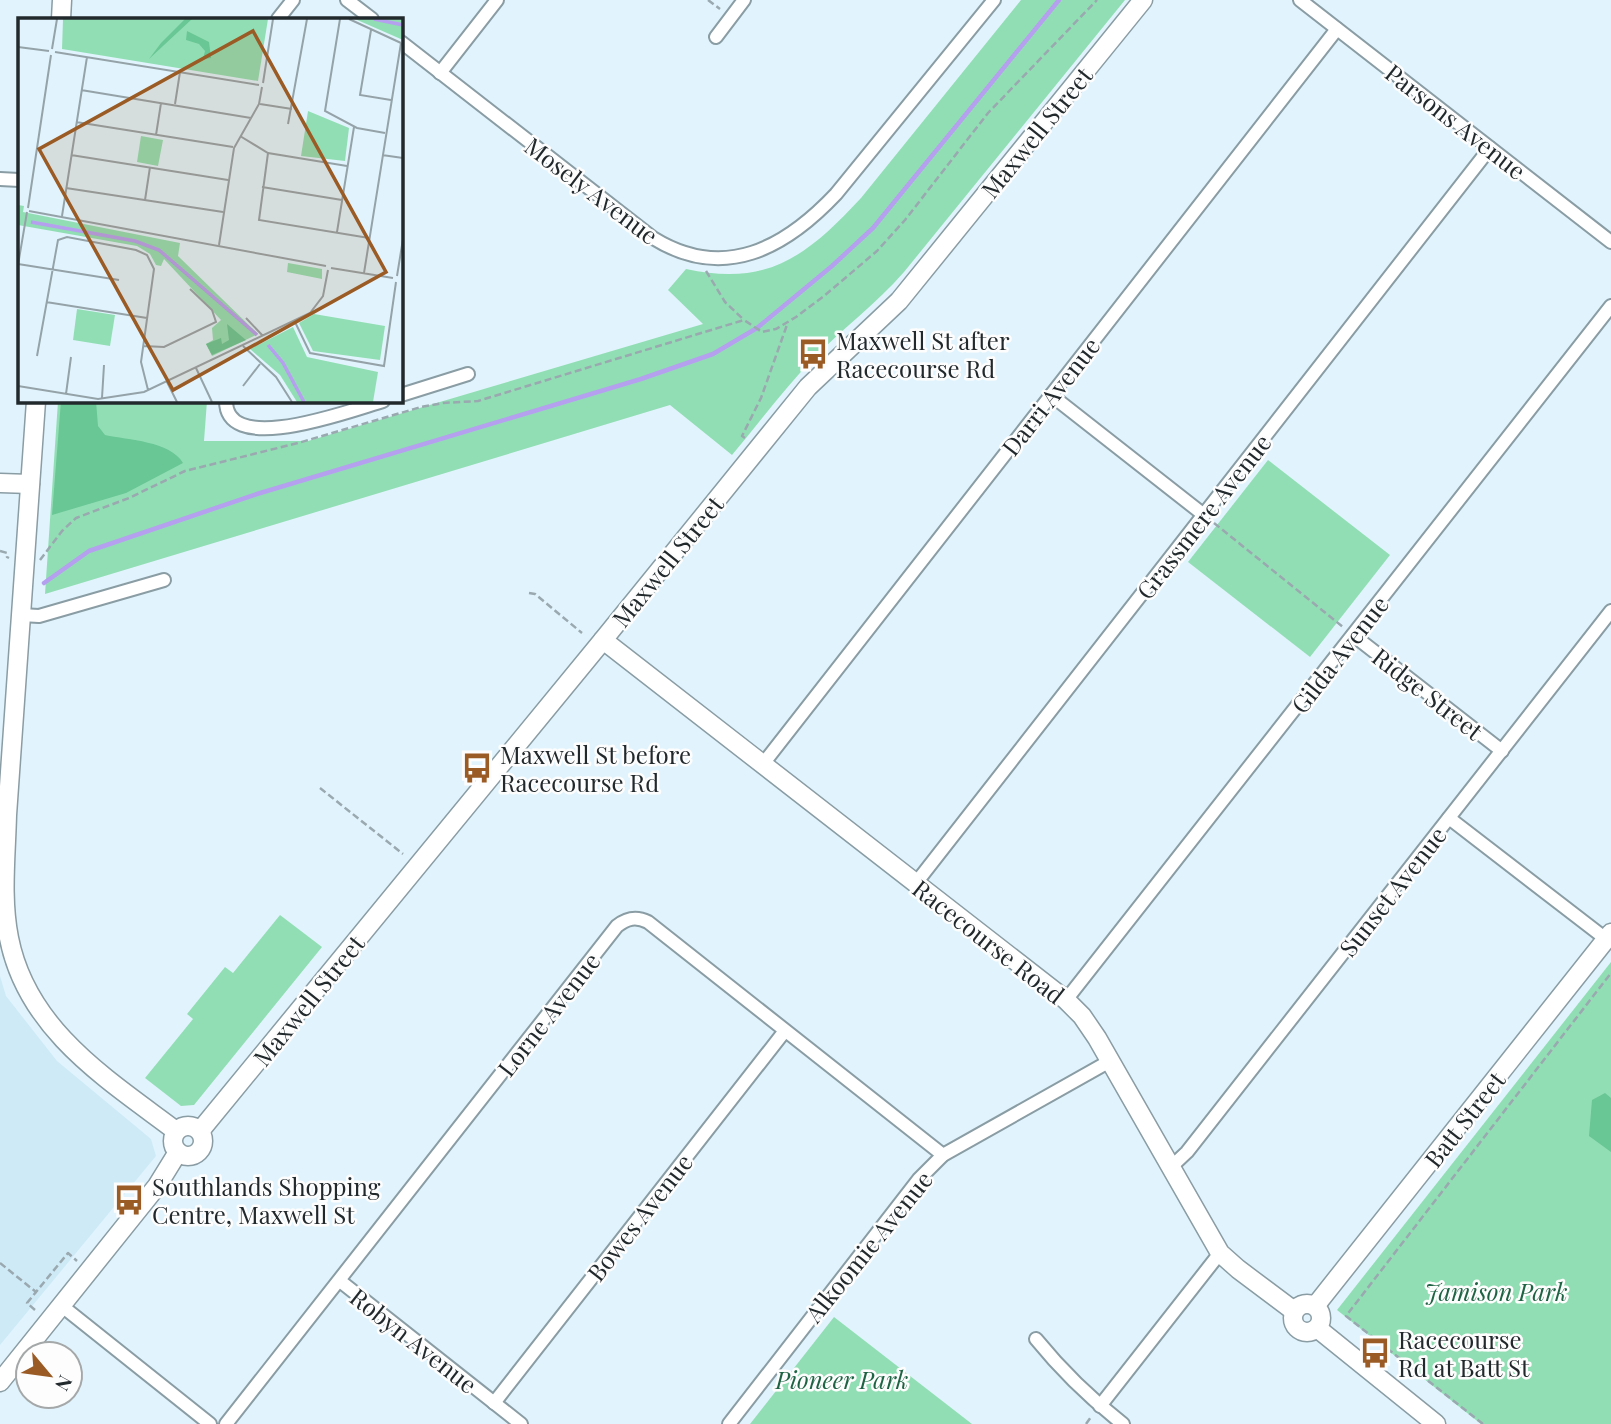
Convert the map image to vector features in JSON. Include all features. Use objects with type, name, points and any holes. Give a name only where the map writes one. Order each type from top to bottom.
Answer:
[{"type":"street","points":[[61,18],[62,0]]},
{"type":"street","points":[[279,18],[293,0]]},
{"type":"street","points":[[347,0],[371,18]]},
{"type":"street","points":[[440,73],[497,0]]},
{"type":"street","points":[[716,37],[744,0]]},
{"type":"street","name":"Mosely Avenue","points":[[402,43],[653,239],[679,251],[704,257],[733,257],[761,251],[788,237],[812,218],[845,183],[994,0]]},
{"type":"street","name":"Maxwell Street","points":[[200,1131],[820,374],[899,301],[1143,0]]},
{"type":"street","name":"Parsons Avenue","points":[[1300,0],[1611,242]]},
{"type":"street","name":"Darri Avenue","points":[[764,764],[1337,29]]},
{"type":"street","name":"Grassmere Avenue","points":[[916,883],[1490,148]]},
{"type":"street","points":[[0,179],[18,180]]},
{"type":"street","name":"Gilda Avenue","points":[[1066,1000],[1611,306]]},
{"type":"street","points":[[402,395],[468,374]]},
{"type":"street","points":[[1051,395],[1204,515]]},
{"type":"street","points":[[36,402],[3,815],[9,940],[28,992],[45,1020],[73,1051],[176,1131]]},
{"type":"street","points":[[226,402],[226,409],[233,420],[246,427],[297,425],[379,402]]},
{"type":"street","points":[[0,483],[30,484]]},
{"type":"street","points":[[21,615],[39,616],[164,580]]},
{"type":"street","name":"Sunset Avenue","points":[[1170,1168],[1187,1152],[1611,611]]},
{"type":"street","name":"Ridge Street","points":[[1353,635],[1502,751]]},
{"type":"street","name":"Racecourse Road","points":[[603,640],[1066,1000],[1090,1027],[1220,1253],[1294,1311]]},
{"type":"street","points":[[1449,818],[1608,936]]},
{"type":"street","name":"Lorne Avenue","points":[[226,1424],[621,922],[636,918],[648,922],[943,1155]]},
{"type":"street","name":"Batt Street","points":[[1316,1305],[1608,936]]},
{"type":"street","name":"Bowes Avenue","points":[[494,1403],[784,1032]]},
{"type":"street","name":"Alkoomie Avenue","points":[[729,1424],[919,1179],[943,1155],[1110,1061]]},
{"type":"street","points":[[188,1126],[200,1131],[203,1144],[198,1152],[186,1156],[178,1152],[173,1144],[176,1131],[188,1126]]},
{"type":"street","points":[[0,1382],[157,1186],[178,1152]]},
{"type":"street","points":[[1100,1406],[1220,1253]]},
{"type":"street","name":"Robyn Avenue","points":[[340,1281],[521,1424]]},
{"type":"street","points":[[1306,1303],[1316,1305],[1322,1317],[1317,1328],[1308,1332],[1298,1329],[1293,1321],[1294,1311],[1306,1303]]},
{"type":"street","points":[[62,1306],[210,1424]]},
{"type":"street","points":[[1317,1328],[1436,1424]]},
{"type":"street","points":[[1036,1339],[1057,1365],[1123,1424]]},
{"type":"path","points":[[704,257],[704,267],[724,302],[762,332],[776,329],[824,296],[877,251],[905,220],[988,113],[1097,0]]},
{"type":"path","points":[[42,560],[62,531],[76,518],[110,507],[185,471],[298,443],[421,407],[443,402],[478,401],[744,320]]},
{"type":"path","points":[[759,449],[742,436],[761,398],[788,321]]},
{"type":"path","points":[[1204,515],[1353,635]]},
{"type":"path","points":[[0,551],[8,553],[7,557]]},
{"type":"path","points":[[528,593],[535,594],[582,633]]},
{"type":"path","points":[[320,788],[403,854]]},
{"type":"path","points":[[1483,1424],[1346,1316],[1611,973]]},
{"type":"path","points":[[29,1300],[68,1253],[77,1261]]},
{"type":"path","points":[[0,1263],[36,1292]]},
{"type":"shaded area","points":[[0,976],[6,996],[57,1061],[151,1139],[156,1156],[0,1345]]},
{"type":"green space","points":[[1021,0],[1125,0],[904,272],[813,359],[732,455],[670,405],[45,594],[58,402],[207,402],[204,441],[308,441],[703,324],[668,290],[686,269],[740,274],[763,270],[784,262],[804,251],[861,198]]},
{"type":"green space","points":[[61,402],[96,402],[98,426],[105,435],[159,446],[169,450],[183,463],[126,493],[52,515]]},
{"type":"green space","points":[[1268,460],[1390,555],[1310,657],[1188,562]]},
{"type":"green space","points":[[280,915],[322,947],[194,1105],[181,1106],[145,1078],[193,1019],[187,1014],[225,967],[233,973]]},
{"type":"green space","name":"Jamison Park","points":[[1611,962],[1611,1424],[1481,1424],[1337,1310]]},
{"type":"green space","points":[[1605,1093],[1611,1098],[1611,1152],[1589,1136],[1592,1100]]},
{"type":"green space","name":"Pioneer Park","points":[[834,1317],[972,1424],[750,1424]]},
{"type":"waterway","points":[[44,583],[89,551],[257,494],[641,379],[713,354],[757,328],[873,228],[1059,0]]},
{"type":"place","name":"Maxwell St after Racecourse Rd","points":[[813,354]]},
{"type":"place","name":"Maxwell St before Racecourse Rd","points":[[477,768]]},
{"type":"place","name":"Southlands Shopping Centre, Maxwell St","points":[[129,1200]]},
{"type":"place","name":"Racecourse Rd at Batt St","points":[[1375,1353]]}]
